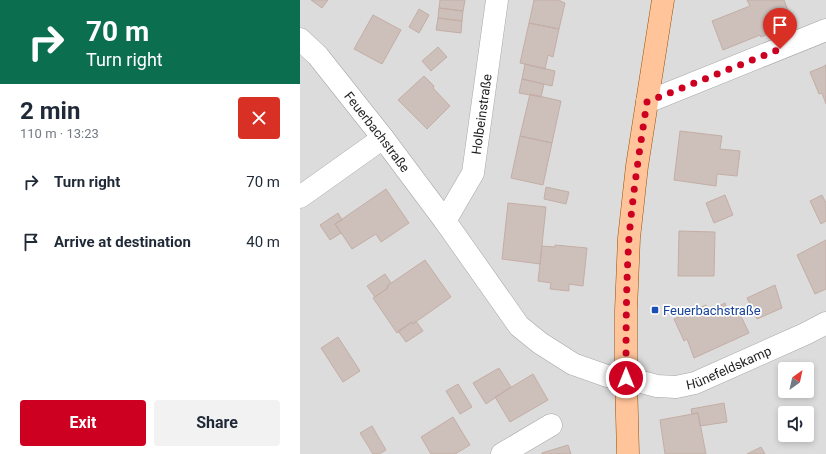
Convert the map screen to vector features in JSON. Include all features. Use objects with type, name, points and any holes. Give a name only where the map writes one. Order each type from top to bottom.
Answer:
[{"type":"main road","points":[[628,454],[626,310],[629,238],[637,166],[663,0]]},
{"type":"street","name":"Holbeinstraße","points":[[445,221],[473,173],[497,0]]},
{"type":"street","points":[[647,102],[826,30]]},
{"type":"street","name":"Feuerbachstraße","points":[[300,39],[318,56],[383,138],[445,221],[519,326],[540,344],[573,364],[608,376],[626,378]]},
{"type":"street","points":[[300,197],[383,138]]},
{"type":"street","name":"Hünefeldskamp","points":[[626,378],[657,386],[676,387],[695,383],[805,334],[826,323]]},
{"type":"street","points":[[502,454],[551,425]]},
{"type":"shaded area","points":[[300,0],[826,0],[826,454],[300,454]]},
{"type":"building","points":[[311,0],[328,0],[322,8]]},
{"type":"building","points":[[440,0],[465,0],[463,11],[439,8]]},
{"type":"building","points":[[534,0],[560,0],[565,3],[559,29],[529,23]]},
{"type":"building","points":[[747,0],[784,0],[793,24],[723,50],[712,21],[750,6]]},
{"type":"building","points":[[439,8],[463,11],[462,21],[438,18]]},
{"type":"building","points":[[419,9],[429,15],[419,33],[409,27]]},
{"type":"building","points":[[373,15],[401,30],[382,64],[354,49]]},
{"type":"building","points":[[438,18],[462,21],[461,33],[436,30]]},
{"type":"building","points":[[529,23],[559,29],[553,57],[548,55],[545,69],[520,63]]},
{"type":"building","points":[[438,47],[447,57],[431,71],[422,61]]},
{"type":"building","points":[[525,64],[555,71],[552,86],[522,79]]},
{"type":"building","points":[[825,65],[826,104],[822,93],[819,94],[810,72]]},
{"type":"building","points":[[424,76],[450,106],[427,129],[398,100]]},
{"type":"building","points":[[522,79],[544,84],[541,97],[519,93]]},
{"type":"building","points":[[530,94],[561,101],[552,143],[520,136]]},
{"type":"building","points":[[680,131],[722,136],[720,149],[740,151],[737,176],[717,174],[716,186],[674,180]]},
{"type":"building","points":[[520,136],[552,143],[543,185],[511,178]]},
{"type":"building","points":[[546,187],[569,192],[566,204],[544,199]]},
{"type":"building","points":[[386,189],[409,223],[381,242],[376,234],[352,249],[335,224]]},
{"type":"building","points":[[725,195],[733,215],[714,223],[706,203]]},
{"type":"building","points":[[822,195],[826,203],[826,221],[821,224],[810,201]]},
{"type":"building","points":[[508,203],[546,207],[540,264],[502,259]]},
{"type":"building","points":[[338,213],[342,220],[335,224],[341,233],[330,240],[320,225]]},
{"type":"building","points":[[679,231],[715,232],[714,276],[678,276]]},
{"type":"building","points":[[826,240],[826,289],[815,294],[797,255]]},
{"type":"building","points":[[555,245],[587,248],[583,286],[569,284],[569,291],[550,289],[551,283],[538,281],[542,246],[555,247]]},
{"type":"building","points":[[425,260],[451,297],[413,324],[412,322],[397,333],[373,298],[388,288],[387,286]]},
{"type":"building","points":[[385,274],[391,283],[387,286],[388,288],[375,297],[367,286]]},
{"type":"building","points":[[775,285],[782,308],[757,319],[747,298]]},
{"type":"building","points":[[725,303],[730,316],[739,312],[749,333],[694,358],[687,339],[684,341],[674,319],[706,305],[708,311]]},
{"type":"building","points":[[416,321],[423,331],[406,342],[398,331]]},
{"type":"building","points":[[338,337],[360,371],[343,382],[321,348]]},
{"type":"building","points":[[499,368],[511,387],[486,404],[473,383]]},
{"type":"building","points":[[533,374],[548,400],[510,422],[495,397]]},
{"type":"building","points":[[458,384],[472,407],[460,414],[446,391]]},
{"type":"building","points":[[724,403],[727,422],[700,426],[698,413],[692,414],[691,409]]},
{"type":"building","points":[[698,413],[706,454],[665,454],[660,420]]},
{"type":"building","points":[[453,417],[470,445],[455,454],[431,454],[421,437]]},
{"type":"building","points":[[372,426],[386,450],[379,454],[373,454],[360,433]]},
{"type":"building","points":[[568,445],[571,454],[542,454],[542,453]]},
{"type":"building","points":[[761,447],[765,454],[747,454]]},
{"type":"place","name":"Feuerbachstraße","points":[[655,310]]},
{"type":"route","points":[[626,378],[626,310],[629,238],[637,166],[647,102],[780,49]]}]
